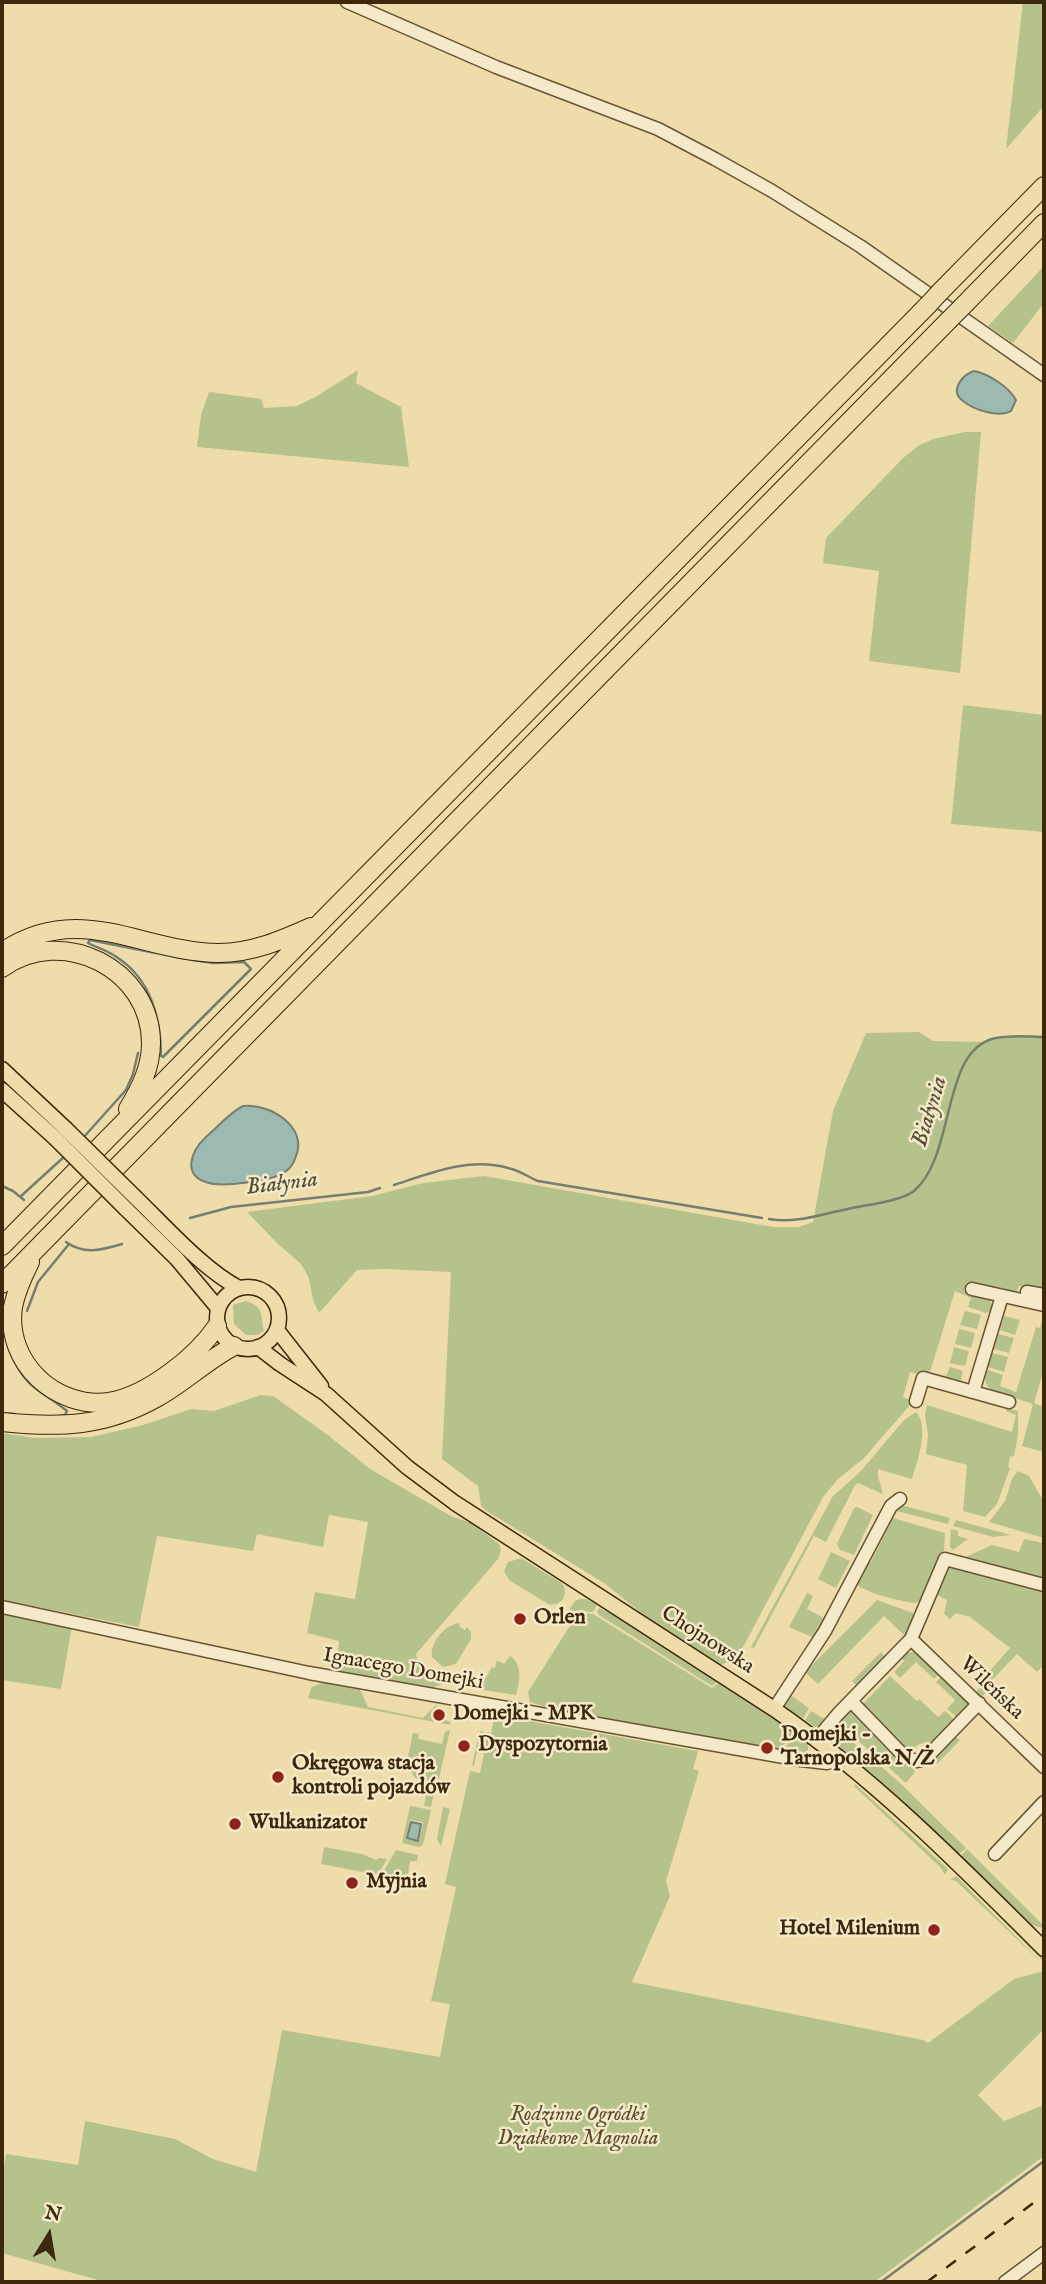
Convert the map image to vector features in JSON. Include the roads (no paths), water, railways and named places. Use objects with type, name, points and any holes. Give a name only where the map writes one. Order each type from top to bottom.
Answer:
[{"type":"highway","points":[[2,1246],[1044,186]]},
{"type":"highway","points":[[2,1284],[1044,223]]},
{"type":"highway","points":[[2,952],[33,934],[53,930],[86,929],[112,932],[187,949],[219,953],[244,951],[274,943],[321,922]]},
{"type":"highway","points":[[2,968],[20,957],[40,952],[76,952],[109,965],[137,995],[144,1007],[150,1030],[149,1061],[146,1077],[137,1095],[112,1134]]},
{"type":"highway","points":[[37,1249],[16,1295],[13,1320],[15,1335],[27,1366],[38,1379],[66,1398],[80,1402],[108,1402],[137,1394],[174,1369],[218,1326]]},
{"type":"highway","points":[[2,1422],[81,1425],[118,1416],[158,1397],[234,1346]]},
{"type":"main road","points":[[2,1069],[60,1133],[131,1203],[218,1308]]},
{"type":"main road","points":[[2,1090],[60,1133]]},
{"type":"main road","points":[[131,1203],[239,1288]]},
{"type":"main road","points":[[239,1288],[256,1288],[272,1298],[279,1314],[277,1330],[271,1339],[258,1347],[247,1349],[234,1346],[224,1338],[218,1326],[218,1308],[226,1295],[239,1288]]},
{"type":"main road","name":"Chojnowska","points":[[277,1330],[326,1394]]},
{"type":"main road","name":"Chojnowska","points":[[258,1347],[326,1394],[398,1460],[455,1503],[817,1739],[944,1849],[1042,1943]]},
{"type":"street","points":[[346,2],[496,66],[658,129],[825,223],[1044,374]]},
{"type":"street","points":[[972,1289],[1044,1305]]},
{"type":"street","points":[[1027,1292],[1044,1295]]},
{"type":"street","points":[[973,1392],[1002,1296]]},
{"type":"street","points":[[916,1401],[923,1378],[1009,1402]]},
{"type":"street","points":[[774,1709],[825,1631],[891,1506],[900,1499]]},
{"type":"street","points":[[817,1739],[911,1639],[945,1559],[1044,1585]]},
{"type":"street","name":"Ignacego Domejki","points":[[2,1607],[346,1680],[801,1760],[827,1763],[841,1758]]},
{"type":"street","name":"Wileńska","points":[[911,1639],[1044,1767]]},
{"type":"street","points":[[851,1701],[905,1757],[917,1761],[925,1759],[979,1703]]},
{"type":"street","points":[[995,1854],[1044,1802]]},
{"type":"street","points":[[1005,2282],[1044,2253]]},
{"type":"water","points":[[974,371],[992,378],[1009,390],[1016,400],[1011,411],[1000,414],[987,412],[959,397],[959,384],[965,376]]},
{"type":"water","points":[[243,1106],[264,1108],[284,1119],[292,1127],[298,1145],[293,1164],[277,1176],[258,1181],[225,1184],[200,1180],[191,1163],[196,1149],[224,1120]]},
{"type":"water","points":[[411,1822],[421,1824],[418,1841],[407,1838]]},
{"type":"waterway","points":[[90,940],[213,963],[244,962],[251,969],[163,1057],[152,1001],[139,977],[111,953],[88,943],[90,940]]},
{"type":"waterway","name":"Białynia","points":[[769,1219],[808,1218],[892,1200],[914,1191],[928,1174],[937,1153],[957,1081],[966,1061],[978,1046],[1002,1037],[1044,1037]]},
{"type":"waterway","points":[[82,1139],[126,1090],[138,1053]]},
{"type":"waterway","points":[[20,1197],[65,1156]]},
{"type":"waterway","name":"Białynia","points":[[394,1185],[450,1168],[493,1165],[516,1170],[538,1181],[762,1218]]},
{"type":"waterway","name":"Białynia","points":[[2,1186],[24,1200]]},
{"type":"waterway","name":"Białynia","points":[[190,1218],[231,1207],[368,1192],[380,1188]]},
{"type":"waterway","name":"Białynia","points":[[66,1242],[86,1250],[122,1244]]},
{"type":"waterway","points":[[27,1311],[38,1282],[69,1244]]},
{"type":"waterway","points":[[4,1309],[3,1325],[8,1343]]},
{"type":"waterway","points":[[11,1353],[28,1382],[67,1411],[65,1415],[58,1416]]},
{"type":"waterway","points":[[2,1413],[15,1414]]},
{"type":"waterway","points":[[881,2282],[1044,2161]]},
{"type":"railway","points":[[927,2282],[1044,2195]]},
{"type":"place","name":"Orlen","points":[[520,1619]]},
{"type":"place","name":"Domejki - MPK","points":[[439,1715]]},
{"type":"place","name":"Dyspozytornia","points":[[464,1746]]},
{"type":"place","name":"Domejki - Tarnopolska N/Ż","points":[[767,1748]]},
{"type":"place","name":"Okręgowa stacja kontroli pojazdów","points":[[278,1777]]},
{"type":"place","name":"Wulkanizator","points":[[235,1824]]},
{"type":"place","name":"Myjnia","points":[[352,1883]]},
{"type":"place","name":"Hotel Milenium","points":[[934,1930]]},
{"type":"park label","name":"Rodzinne Ogródki Działkowe Magnolia","points":[[578,2128]]}]
